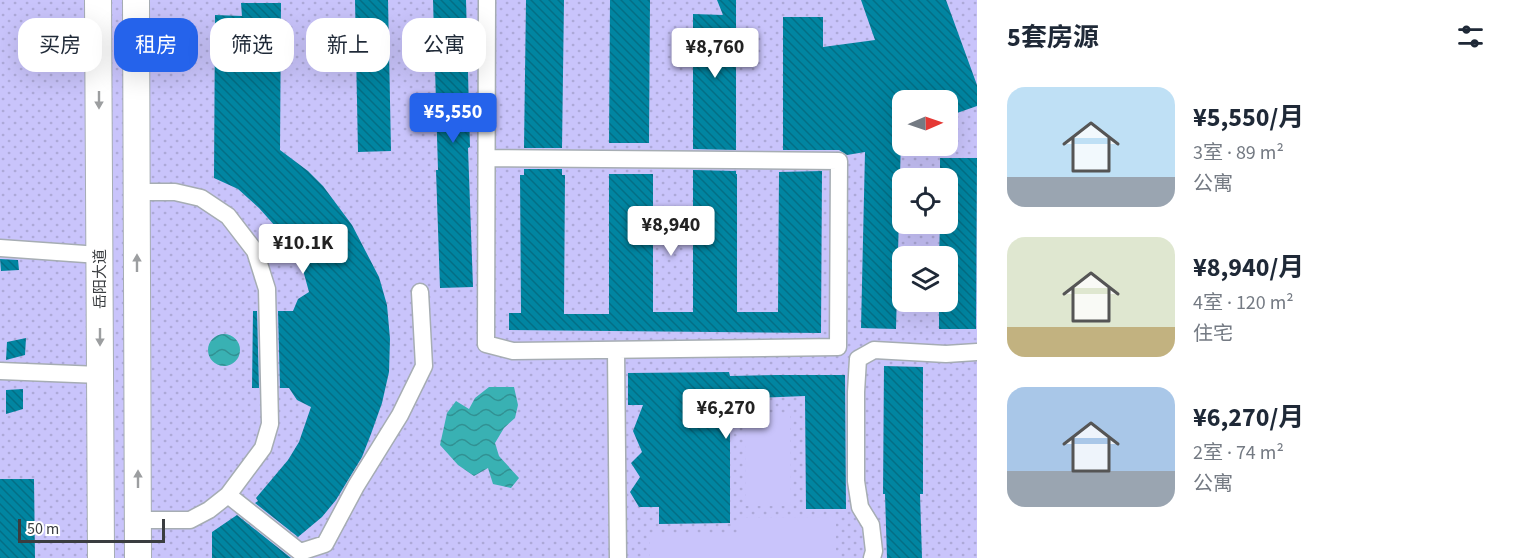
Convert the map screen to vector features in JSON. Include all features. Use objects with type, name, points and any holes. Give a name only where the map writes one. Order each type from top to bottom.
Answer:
[{"type":"main road","name":"岳阳大道","points":[[98,0],[101,558]]},
{"type":"main road","points":[[136,0],[138,558]]},
{"type":"street","points":[[487,0],[486,344],[513,351],[838,347],[858,358]]},
{"type":"street","points":[[487,158],[839,161],[838,347]]},
{"type":"street","points":[[137,192],[175,192],[201,198],[228,216],[255,251],[267,289],[270,424],[263,448],[228,495],[209,510],[190,520],[138,520]]},
{"type":"street","points":[[0,248],[99,255]]},
{"type":"street","points":[[228,495],[300,552],[325,544],[356,486],[400,416],[424,366],[420,292]]},
{"type":"street","points":[[616,350],[618,558]]},
{"type":"street","points":[[858,358],[874,350],[946,354],[977,352]]},
{"type":"street","points":[[858,358],[856,481],[860,507],[871,525],[874,551],[872,558]]},
{"type":"street","points":[[0,371],[100,375]]},
{"type":"shaded area","points":[[0,0],[977,0],[977,558],[0,558]]},
{"type":"shaded area","points":[[745,415],[790,415],[791,506],[746,506]]},
{"type":"shaded area","points":[[836,517],[836,558],[650,558],[650,534],[738,534],[738,518]]},
{"type":"water","points":[[224,334],[235,339],[240,350],[235,361],[224,366],[213,361],[208,350],[213,339]]},
{"type":"water","points":[[489,387],[514,387],[518,405],[515,418],[504,428],[495,443],[499,456],[519,478],[511,488],[493,484],[488,468],[474,476],[458,465],[440,445],[447,413],[456,401],[469,409],[475,398]]},
{"type":"building","points":[[355,0],[388,0],[388,18],[355,18]]},
{"type":"building","points":[[433,0],[466,0],[466,18],[434,18]]},
{"type":"building","points":[[526,0],[564,0],[562,148],[524,148]]},
{"type":"building","points":[[610,0],[650,0],[649,143],[609,143]]},
{"type":"building","points":[[717,0],[736,0],[736,150],[693,149],[693,14],[723,15]]},
{"type":"building","points":[[861,0],[946,0],[977,85],[977,106],[958,113],[958,90],[892,90],[892,156],[901,156],[900,168],[892,168],[892,234],[898,234],[898,246],[892,246],[892,312],[896,312],[896,329],[861,328],[865,152],[847,155],[839,150],[783,150],[783,17],[823,17],[823,47],[875,40]]},
{"type":"building","points":[[241,3],[281,3],[281,18],[215,18],[215,15],[242,16]]},
{"type":"building","points":[[215,72],[281,72],[280,150],[308,171],[323,186],[352,225],[379,277],[387,305],[390,339],[389,372],[382,403],[371,434],[362,457],[336,500],[322,517],[298,537],[255,503],[258,501],[256,498],[288,460],[299,442],[311,407],[297,400],[289,388],[280,388],[278,311],[293,311],[298,299],[309,292],[303,270],[292,245],[259,208],[238,189],[214,178]]},
{"type":"building","points":[[356,72],[389,72],[391,151],[358,152]]},
{"type":"building","points":[[435,72],[468,72],[473,287],[440,288],[436,170],[438,170]]},
{"type":"building","points":[[940,158],[977,158],[976,329],[939,329],[939,312],[958,312],[958,246],[939,246],[940,234],[958,234],[958,168],[940,168]]},
{"type":"building","points":[[524,169],[562,169],[562,175],[565,175],[564,314],[609,314],[609,174],[653,174],[653,312],[693,312],[693,170],[736,171],[737,312],[778,312],[779,172],[822,171],[821,333],[509,330],[509,313],[521,313],[520,175],[524,175]]},
{"type":"building","points":[[0,259],[18,260],[19,270],[1,271]]},
{"type":"building","points":[[253,311],[257,311],[259,388],[252,388]]},
{"type":"building","points":[[26,338],[25,355],[6,360],[7,342]]},
{"type":"building","points":[[884,366],[923,367],[923,494],[920,494],[922,558],[887,558],[885,494],[883,494]]},
{"type":"building","points":[[729,372],[730,376],[845,375],[846,509],[806,509],[805,396],[730,399],[730,523],[659,524],[659,507],[639,507],[630,492],[640,477],[631,463],[642,452],[633,431],[643,405],[628,405],[628,373]]},
{"type":"building","points":[[23,389],[23,409],[6,414],[6,390]]},
{"type":"building","points":[[0,479],[34,479],[35,558],[0,558]]},
{"type":"building","points":[[237,515],[291,558],[212,558],[212,532]]}]
